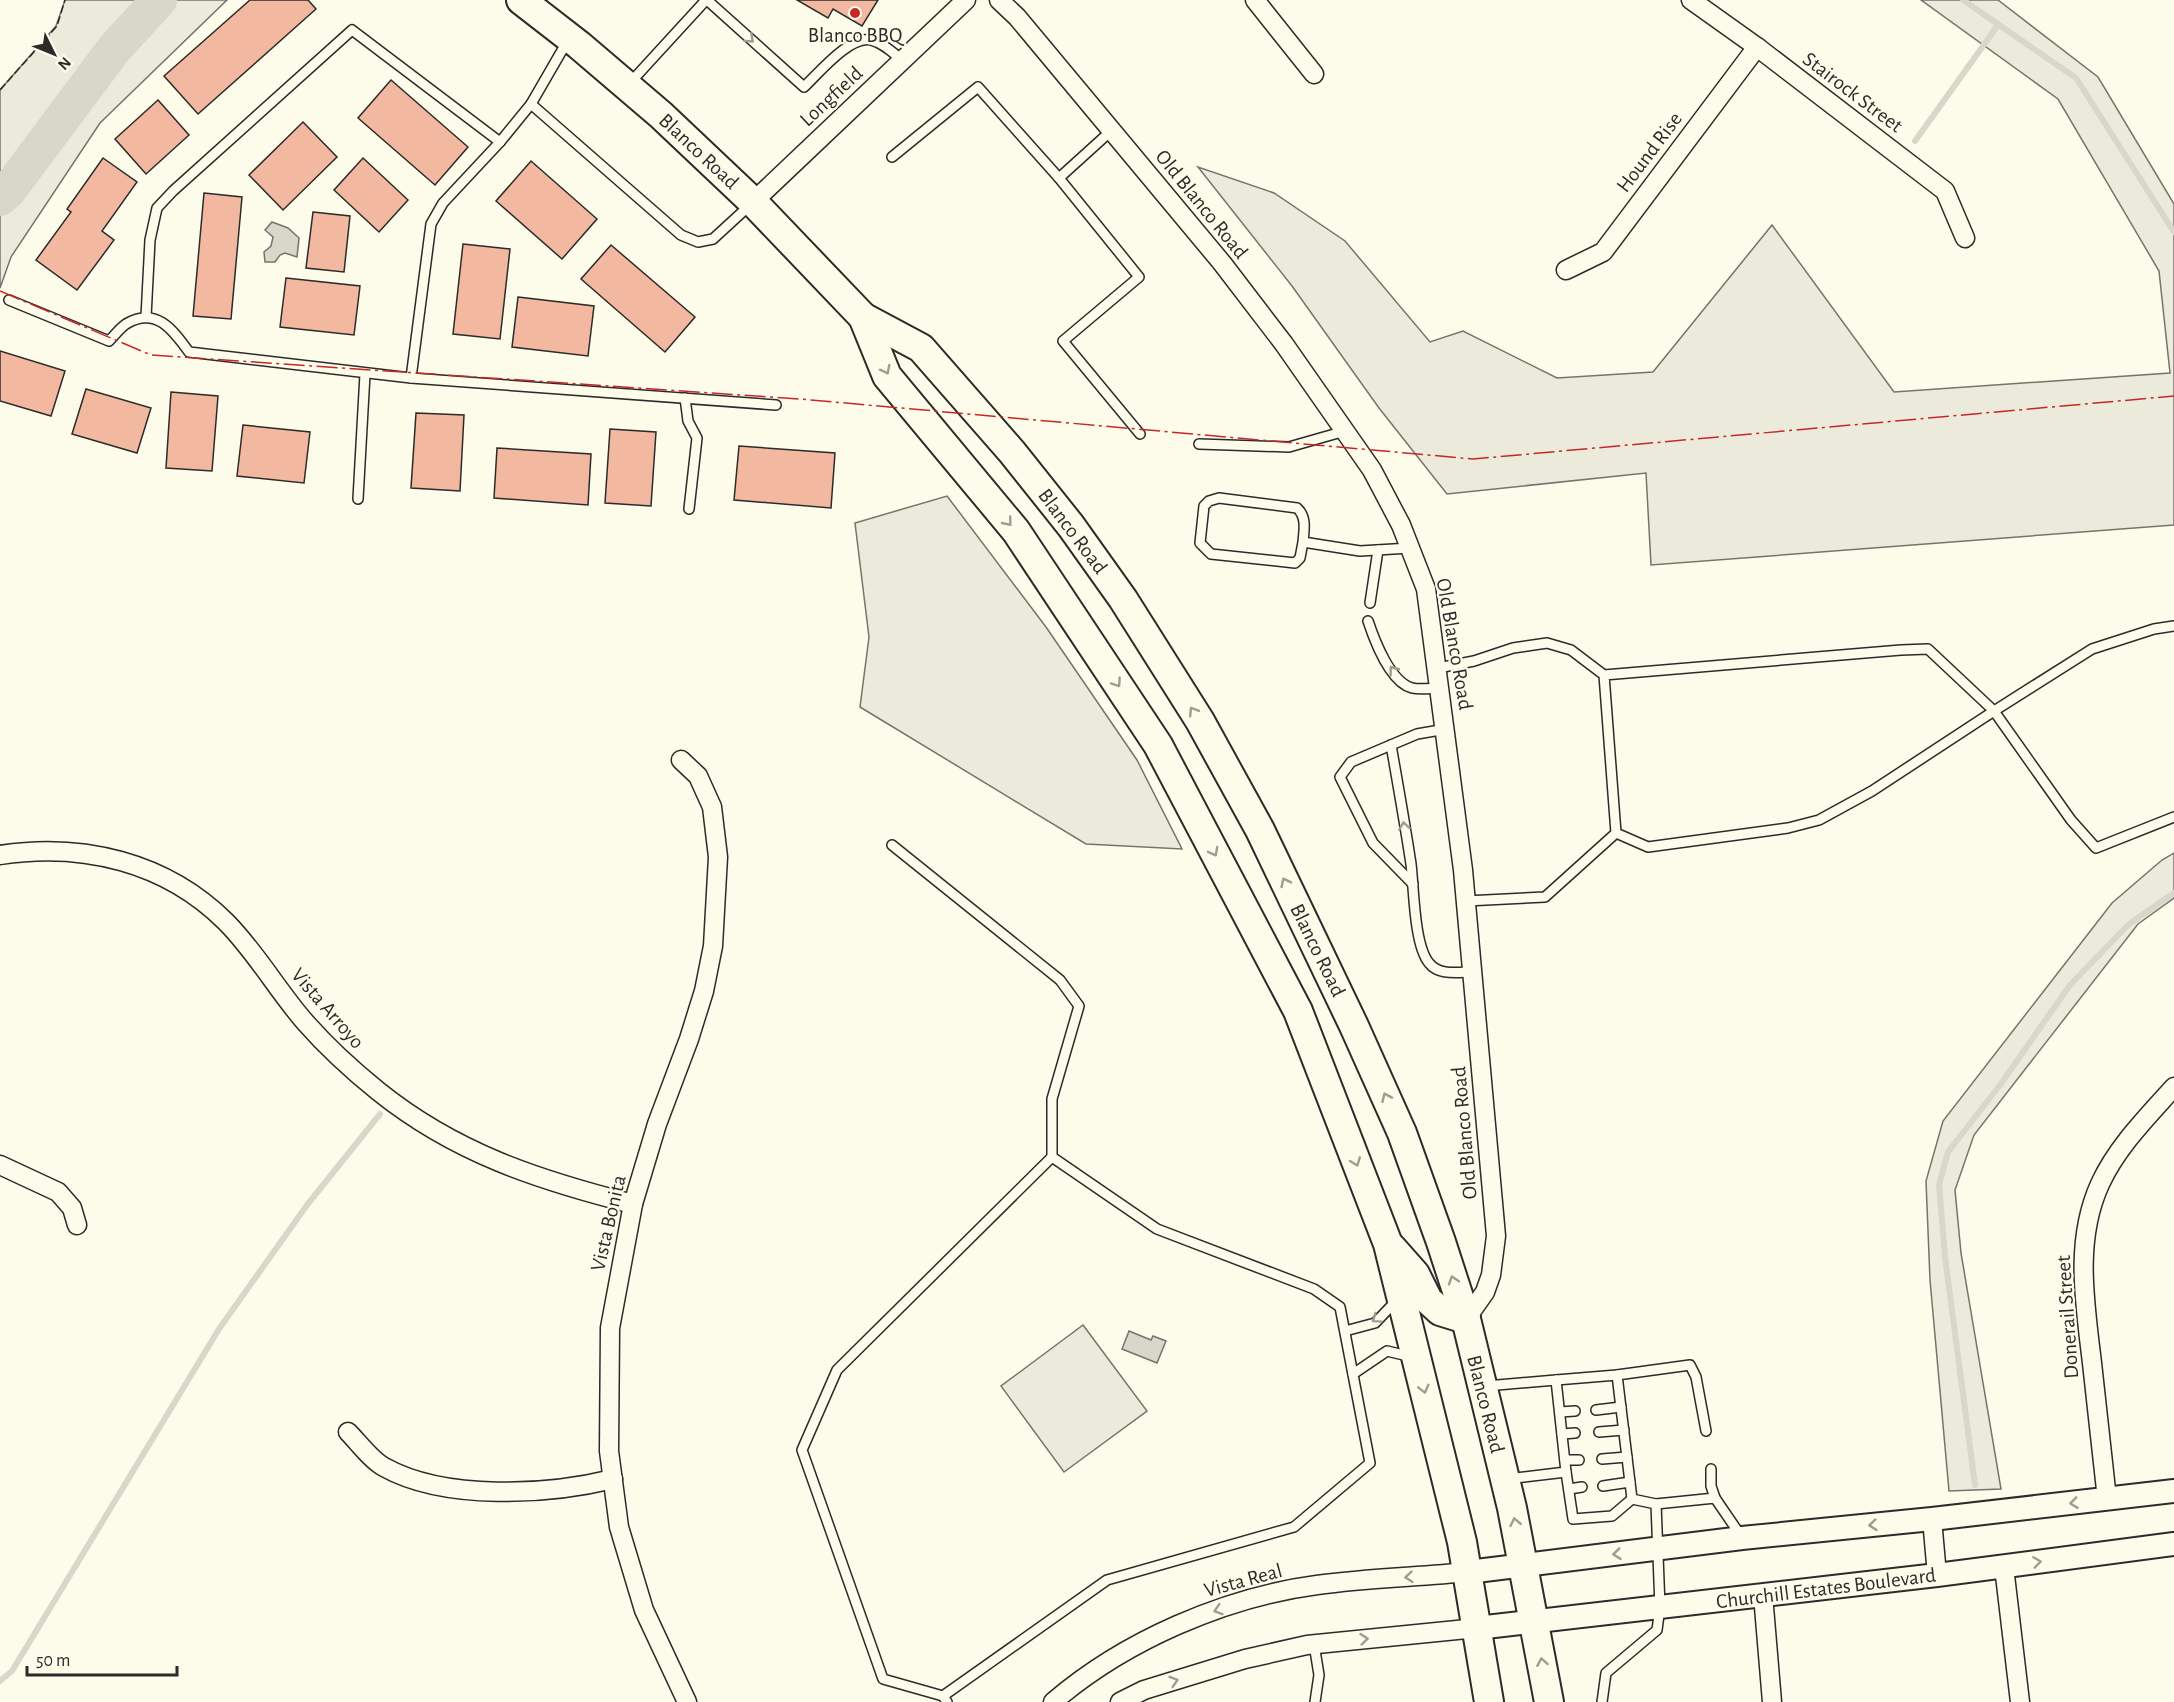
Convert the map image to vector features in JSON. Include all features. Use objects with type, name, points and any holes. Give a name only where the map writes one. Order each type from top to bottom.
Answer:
[{"type":"main road","name":"Blanco Road","points":[[521,0],[661,115],[753,202],[863,316],[921,348],[1012,452],[1071,526],[1123,599],[1200,721],[1265,840],[1324,961],[1392,1112],[1441,1242],[1466,1319],[1504,1479],[1524,1565],[1549,1702]]},
{"type":"main road","name":"Blanco Road","points":[[863,316],[887,376],[1016,531],[1158,745],[1298,1011],[1388,1244],[1462,1542],[1489,1702]]},
{"type":"main road","points":[[1388,1244],[1415,1274],[1428,1300],[1434,1306],[1440,1311],[1466,1319]]},
{"type":"street","name":"Longfield","points":[[753,202],[966,0]]},
{"type":"street","name":"Old Blanco Road","points":[[999,0],[1017,17],[1112,129],[1284,344],[1372,470],[1401,525],[1426,589],[1446,729],[1466,901],[1496,1236],[1491,1275],[1485,1292],[1466,1319]]},
{"type":"street","points":[[1255,0],[1314,74]]},
{"type":"street","name":"Stairock Street","points":[[1691,0],[1757,47],[1945,191],[1965,238]]},
{"type":"street","name":"Hound Rise","points":[[1566,270],[1603,252],[1757,47]]},
{"type":"street","name":"Vista Bonita","points":[[681,760],[698,776],[712,807],[718,857],[713,946],[704,991],[689,1039],[657,1124],[633,1204],[610,1328],[609,1451],[619,1527],[644,1610],[687,1702]]},
{"type":"street","name":"Vista Arroyo","points":[[0,855],[63,850],[87,852],[129,863],[162,876],[206,904],[226,922],[305,1021],[345,1063],[388,1098],[426,1124],[476,1152],[529,1175],[633,1204]]},
{"type":"street","name":"Donerail Street","points":[[2107,1499],[2083,1281],[2084,1241],[2092,1203],[2109,1166],[2126,1142],[2174,1087]]},
{"type":"street","points":[[0,1165],[58,1192],[72,1208],[77,1225]]},
{"type":"street","points":[[348,1432],[382,1467],[414,1480],[453,1488],[492,1492],[532,1492],[589,1485],[613,1479]]},
{"type":"street","points":[[1468,1572],[1742,1538],[2174,1491]]},
{"type":"street","points":[[1932,1519],[1937,1575]]},
{"type":"street","name":"Churchill Estates Boulevard","points":[[1477,1628],[2004,1567],[2174,1544]]},
{"type":"street","points":[[2004,1567],[2020,1702]]},
{"type":"street","name":"Vista Real","points":[[1053,1702],[1070,1687],[1130,1649],[1195,1617],[1260,1597],[1317,1585],[1468,1572]]},
{"type":"street","points":[[1763,1595],[1772,1702]]},
{"type":"street","points":[[1120,1702],[1144,1690],[1245,1659],[1314,1644],[1477,1628]]},
{"type":"lane","points":[[627,86],[707,0],[804,87],[850,43],[868,39],[883,45],[902,60]]},
{"type":"lane","points":[[146,317],[150,240],[158,208],[173,191],[352,30],[500,142]]},
{"type":"lane","points":[[411,378],[431,224],[443,203],[500,142],[531,104],[569,38]]},
{"type":"lane","points":[[892,157],[978,87],[1059,178],[1139,277],[1063,341],[1140,434]]},
{"type":"lane","points":[[531,104],[681,235],[698,242],[713,239],[753,202]]},
{"type":"lane","points":[[1059,178],[1112,129]]},
{"type":"lane","points":[[9,300],[109,341],[126,324],[146,317],[162,322],[174,332],[189,352],[365,374],[776,405]]},
{"type":"lane","points":[[358,499],[365,374]]},
{"type":"lane","points":[[685,398],[688,421],[697,438],[689,509]]},
{"type":"lane","points":[[1199,444],[1289,447],[1345,431]]},
{"type":"lane","points":[[1219,498],[1297,508],[1302,512],[1304,520],[1303,542],[1300,558],[1295,563],[1211,555],[1200,543],[1204,506],[1209,501],[1219,498]]},
{"type":"lane","points":[[1303,542],[1360,551],[1410,548]]},
{"type":"lane","points":[[1370,603],[1378,550]]},
{"type":"lane","points":[[1368,621],[1377,646],[1392,672],[1407,686],[1440,688]]},
{"type":"lane","points":[[1616,833],[1648,847],[1788,828],[1819,820],[1872,791],[2092,649],[2154,629],[2174,626]]},
{"type":"lane","points":[[1438,669],[1474,661],[1513,648],[1547,643],[1571,650],[1604,675],[1929,649],[1994,711],[2070,820],[2096,848],[2174,817]]},
{"type":"lane","points":[[1604,675],[1616,833]]},
{"type":"lane","points":[[1413,884],[1373,843],[1340,777],[1351,762],[1417,734],[1446,729]]},
{"type":"lane","points":[[1391,745],[1423,955],[1441,972],[1473,972]]},
{"type":"lane","points":[[1466,901],[1545,897],[1616,833]]},
{"type":"lane","points":[[892,845],[1060,980],[1079,1006],[1052,1099],[1052,1156],[837,1370],[802,1450],[883,1679],[945,1699],[1107,1580],[1294,1527],[1370,1463],[1340,1307],[1314,1288],[1157,1229],[1052,1156]]},
{"type":"lane","points":[[1346,1331],[1375,1323],[1401,1296]]},
{"type":"lane","points":[[1353,1374],[1387,1351],[1416,1358]]},
{"type":"lane","points":[[1482,1387],[1617,1375],[1690,1365],[1696,1377],[1706,1431]]},
{"type":"lane","points":[[1617,1375],[1632,1499]]},
{"type":"lane","points":[[1556,1380],[1573,1519],[1612,1516],[1632,1499]]},
{"type":"lane","points":[[1596,1410],[1621,1407]]},
{"type":"lane","points":[[1560,1412],[1575,1411]]},
{"type":"lane","points":[[1599,1432],[1624,1430]]},
{"type":"lane","points":[[1562,1434],[1575,1433]]},
{"type":"lane","points":[[1602,1459],[1627,1456]]},
{"type":"lane","points":[[1565,1460],[1579,1460]]},
{"type":"lane","points":[[1711,1469],[1710,1486],[1715,1498],[1742,1538]]},
{"type":"lane","points":[[1504,1479],[1566,1472]]},
{"type":"lane","points":[[1603,1486],[1630,1482]]},
{"type":"lane","points":[[1569,1489],[1582,1487]]},
{"type":"lane","points":[[1632,1499],[1656,1504],[1715,1498]]},
{"type":"lane","points":[[1602,1702],[1606,1673],[1658,1630],[1660,1607],[1656,1504]]},
{"type":"lane","points":[[1314,1644],[1319,1675],[1315,1702]]},
{"type":"shaded area","points":[[65,0],[227,0],[100,123],[11,257],[0,288],[0,90],[56,26]]},
{"type":"shaded area","points":[[1921,0],[1998,0],[2098,77],[2174,204],[2174,525],[1651,565],[1646,473],[1447,494],[1379,408],[1292,286],[1198,167],[1274,193],[1345,241],[1430,342],[1463,331],[1557,378],[1653,372],[1772,225],[1894,392],[2170,373],[2159,271],[2058,99]]},
{"type":"shaded area","points":[[272,222],[288,228],[299,238],[297,257],[285,253],[280,255],[275,262],[265,262],[264,252],[271,246],[273,237],[265,230]]},
{"type":"shaded area","points":[[947,496],[1046,627],[1137,760],[1182,849],[1086,844],[860,707],[869,637],[855,523]]},
{"type":"shaded area","points":[[2174,853],[2174,898],[2138,924],[1974,1135],[1955,1190],[1961,1253],[2001,1489],[1949,1491],[1930,1280],[1926,1181],[1943,1121],[2112,903],[2162,860]]},
{"type":"shaded area","points":[[1083,1325],[1147,1411],[1064,1472],[1001,1386]]},
{"type":"shaded area","points":[[1129,1331],[1151,1340],[1153,1336],[1166,1341],[1157,1363],[1122,1349]]},
{"type":"building","points":[[250,0],[308,0],[316,9],[198,114],[164,76]]},
{"type":"building","name":"Blanco BBQ","points":[[797,0],[878,0],[862,26],[833,9],[828,18]]},
{"type":"building","points":[[391,80],[468,147],[435,185],[358,118]]},
{"type":"building","points":[[158,100],[189,135],[146,174],[115,139]]},
{"type":"building","points":[[303,122],[337,157],[283,210],[249,175]]},
{"type":"building","points":[[103,158],[137,182],[102,231],[114,240],[77,290],[36,260],[71,212],[67,209]]},
{"type":"building","points":[[363,158],[408,200],[379,232],[334,190]]},
{"type":"building","points":[[531,161],[597,219],[562,259],[496,201]]},
{"type":"building","points":[[204,193],[242,197],[231,319],[193,316]]},
{"type":"building","points":[[313,212],[350,216],[344,272],[306,268]]},
{"type":"building","points":[[463,244],[510,249],[500,339],[453,334]]},
{"type":"building","points":[[611,245],[695,317],[665,352],[581,279]]},
{"type":"building","points":[[286,278],[360,286],[354,335],[280,327]]},
{"type":"building","points":[[518,297],[594,306],[588,356],[512,347]]},
{"type":"building","points":[[0,351],[65,371],[51,416],[0,401]]},
{"type":"building","points":[[86,389],[151,408],[137,453],[72,434]]},
{"type":"building","points":[[171,392],[218,396],[212,471],[166,468]]},
{"type":"building","points":[[416,413],[464,415],[460,491],[411,488]]},
{"type":"building","points":[[243,425],[310,432],[304,483],[237,476]]},
{"type":"building","points":[[610,429],[656,432],[651,506],[605,503]]},
{"type":"building","points":[[739,446],[835,453],[831,508],[734,500]]},
{"type":"building","points":[[497,448],[591,454],[588,505],[494,498]]},
{"type":"waterway","points":[[0,198],[8,191],[114,49],[159,0]]},
{"type":"waterway","points":[[1963,0],[2076,78],[2174,232]]},
{"type":"waterway","points":[[1915,141],[1998,25]]},
{"type":"waterway","points":[[1975,1485],[1945,1257],[1939,1185],[1948,1152],[2000,1085],[2070,985],[2129,924],[2174,893]]},
{"type":"waterway","points":[[0,1681],[12,1671],[219,1329],[307,1205],[380,1114]]},
{"type":"fence","points":[[0,90],[57,26],[65,0]]},
{"type":"power","points":[[0,291],[151,355],[800,399],[1473,459],[2174,396]]},
{"type":"place","name":"Blanco BBQ","points":[[855,13]]}]
